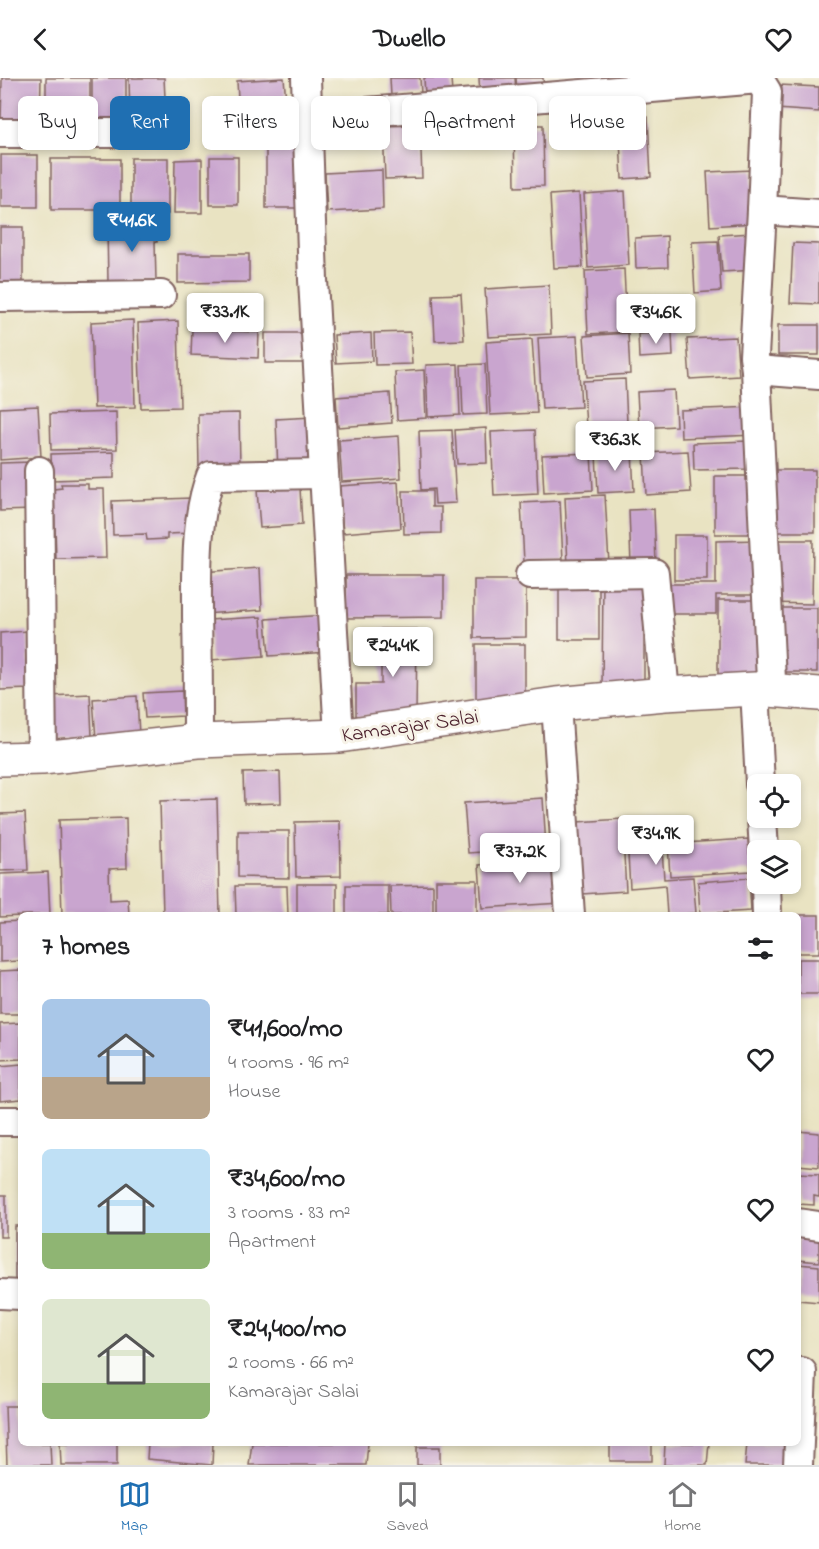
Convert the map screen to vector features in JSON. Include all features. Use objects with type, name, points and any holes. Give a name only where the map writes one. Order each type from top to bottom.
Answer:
[{"type":"main road","name":"Kamarajar Salai","points":[[0,759],[42,758],[198,741],[339,736],[556,704],[665,694],[762,690],[819,694]]},
{"type":"street","points":[[306,78],[313,280],[339,736]]},
{"type":"street","points":[[308,117],[759,79],[767,92],[754,356],[771,680],[762,690],[760,774]]},
{"type":"street","points":[[0,133],[110,133]]},
{"type":"street","points":[[762,210],[819,214]]},
{"type":"street","points":[[0,297],[161,295]]},
{"type":"street","points":[[756,370],[819,375]]},
{"type":"street","points":[[39,471],[42,758]]},
{"type":"street","points":[[198,741],[197,570],[202,512],[206,487],[211,476],[324,474]]},
{"type":"street","points":[[530,575],[654,573],[665,694]]},
{"type":"street","points":[[556,704],[570,912]]},
{"type":"street","points":[[766,894],[767,912]]},
{"type":"street","points":[[0,1121],[18,1121]]},
{"type":"street","points":[[801,1223],[819,1226]]},
{"type":"street","points":[[0,1294],[18,1295]]},
{"type":"street","points":[[801,1430],[806,1372]]},
{"type":"street","points":[[798,1465],[800,1446]]},
{"type":"building","points":[[2,78],[41,78],[41,96],[18,96],[18,121],[1,121]]},
{"type":"building","points":[[46,78],[90,78],[90,96],[46,96]]},
{"type":"building","points":[[92,78],[126,78],[126,96],[110,96],[110,132],[98,127],[98,96],[92,96]]},
{"type":"building","points":[[129,78],[164,78],[165,96],[129,96]]},
{"type":"building","points":[[284,78],[286,96],[238,96],[237,81]]},
{"type":"building","points":[[390,78],[420,78],[421,94],[391,96]]},
{"type":"building","points":[[424,78],[451,78],[452,94],[425,95]]},
{"type":"building","points":[[479,78],[515,78],[516,92],[480,95]]},
{"type":"building","points":[[516,78],[543,78],[544,88],[517,90]]},
{"type":"building","points":[[779,85],[819,87],[819,112],[777,109]]},
{"type":"building","points":[[646,117],[648,117],[651,177],[622,179],[621,150],[646,150]]},
{"type":"building","points":[[402,125],[402,150],[421,150],[422,178],[385,179],[384,150],[390,150],[390,126]]},
{"type":"building","points":[[537,125],[543,125],[544,186],[515,187],[514,150],[537,150]]},
{"type":"building","points":[[301,148],[300,208],[266,208],[266,150],[299,150]]},
{"type":"building","points":[[1,155],[38,155],[38,207],[1,207]]},
{"type":"building","points":[[210,157],[238,157],[238,205],[210,205]]},
{"type":"building","points":[[131,158],[168,158],[168,214],[131,214]]},
{"type":"building","points":[[51,159],[120,159],[120,210],[51,210]]},
{"type":"building","points":[[202,159],[202,213],[174,213],[175,160]]},
{"type":"building","points":[[382,170],[383,209],[327,212],[325,173]]},
{"type":"building","points":[[752,170],[754,223],[710,226],[707,172]]},
{"type":"building","points":[[625,191],[629,265],[588,268],[584,194]]},
{"type":"building","points":[[579,193],[583,267],[554,268],[550,195]]},
{"type":"building","points":[[157,224],[156,281],[108,282],[107,225]]},
{"type":"building","points":[[0,227],[23,227],[23,289],[0,289]]},
{"type":"building","points":[[753,233],[755,270],[722,272],[719,235]]},
{"type":"building","points":[[667,236],[668,267],[636,268],[635,238]]},
{"type":"building","points":[[718,241],[721,291],[695,293],[692,242]]},
{"type":"building","points":[[793,243],[819,244],[819,304],[790,303]]},
{"type":"building","points":[[178,254],[249,254],[249,282],[178,283]]},
{"type":"building","points":[[624,269],[627,332],[588,334],[585,271]]},
{"type":"building","points":[[549,285],[551,334],[488,337],[485,289]]},
{"type":"building","points":[[461,294],[464,340],[435,341],[433,295]]},
{"type":"building","points":[[133,320],[135,407],[94,408],[91,322]]},
{"type":"building","points":[[178,321],[180,407],[141,408],[138,323]]},
{"type":"building","points":[[778,325],[819,325],[819,355],[778,355]]},
{"type":"building","points":[[192,329],[259,332],[258,358],[191,355]]},
{"type":"building","points":[[410,332],[412,364],[375,365],[374,333]]},
{"type":"building","points":[[672,332],[673,356],[639,358],[638,334]]},
{"type":"building","points":[[265,333],[308,333],[309,363],[265,363]]},
{"type":"building","points":[[371,333],[372,361],[336,363],[334,335]]},
{"type":"building","points":[[628,333],[630,374],[587,377],[584,336]]},
{"type":"building","points":[[577,336],[581,407],[542,409],[538,338]]},
{"type":"building","points":[[736,337],[739,376],[690,379],[687,339]]},
{"type":"building","points":[[532,339],[537,413],[490,415],[486,342]]},
{"type":"building","points":[[458,364],[460,415],[428,417],[426,365]]},
{"type":"building","points":[[485,364],[487,414],[463,415],[461,365]]},
{"type":"building","points":[[424,370],[426,418],[397,420],[395,372]]},
{"type":"building","points":[[625,379],[627,423],[586,426],[583,381]]},
{"type":"building","points":[[674,390],[676,426],[639,428],[637,392]]},
{"type":"building","points":[[390,393],[392,423],[338,427],[336,397]]},
{"type":"building","points":[[38,406],[41,457],[0,460],[0,408]]},
{"type":"building","points":[[755,407],[756,435],[681,438],[680,410]]},
{"type":"building","points":[[116,412],[117,449],[51,450],[50,414]]},
{"type":"building","points":[[239,413],[240,469],[199,469],[198,414]]},
{"type":"building","points":[[313,417],[316,472],[278,473],[276,419]]},
{"type":"building","points":[[486,428],[487,463],[457,464],[455,430]]},
{"type":"building","points":[[452,430],[456,503],[435,504],[434,489],[421,490],[419,431]]},
{"type":"building","points":[[535,430],[538,494],[494,496],[491,432]]},
{"type":"building","points":[[399,436],[401,478],[342,482],[339,440]]},
{"type":"building","points":[[749,441],[750,469],[694,470],[693,443]]},
{"type":"building","points":[[688,451],[691,492],[646,495],[644,453]]},
{"type":"building","points":[[114,452],[114,478],[52,480],[51,454]]},
{"type":"building","points":[[632,452],[634,491],[598,493],[596,454]]},
{"type":"building","points":[[591,453],[593,490],[544,493],[542,455]]},
{"type":"building","points":[[32,462],[33,510],[0,511],[0,463]]},
{"type":"building","points":[[767,470],[815,470],[815,532],[767,532]]},
{"type":"building","points":[[715,476],[759,476],[759,534],[715,534]]},
{"type":"building","points":[[398,482],[401,528],[343,533],[339,486]]},
{"type":"building","points":[[61,484],[88,484],[88,489],[104,489],[106,558],[56,559],[54,489],[62,488]]},
{"type":"building","points":[[300,488],[302,525],[260,528],[257,490]]},
{"type":"building","points":[[403,491],[432,491],[432,507],[441,507],[441,533],[404,534]]},
{"type":"building","points":[[605,495],[609,564],[568,566],[565,497]]},
{"type":"building","points":[[191,498],[192,533],[167,534],[167,539],[147,540],[146,534],[113,535],[112,501]]},
{"type":"building","points":[[560,501],[563,560],[524,562],[521,503]]},
{"type":"building","points":[[654,509],[656,564],[631,565],[629,510]]},
{"type":"building","points":[[674,535],[707,535],[707,580],[674,580]]},
{"type":"building","points":[[762,540],[762,595],[716,595],[716,614],[660,614],[660,584],[716,584],[716,541]]},
{"type":"building","points":[[770,540],[813,540],[812,604],[770,603]]},
{"type":"building","points":[[260,568],[262,610],[203,614],[200,572]]},
{"type":"building","points":[[346,575],[444,575],[444,617],[346,618]]},
{"type":"building","points":[[603,576],[644,576],[644,689],[602,689]]},
{"type":"building","points":[[474,580],[526,580],[526,637],[474,638]]},
{"type":"building","points":[[559,581],[599,581],[599,640],[559,640]]},
{"type":"building","points":[[718,600],[765,600],[765,675],[718,675]]},
{"type":"building","points":[[772,608],[817,608],[817,672],[772,672]]},
{"type":"building","points":[[326,615],[328,652],[269,656],[266,619]]},
{"type":"building","points":[[261,617],[264,656],[211,660],[208,620]]},
{"type":"building","points":[[381,629],[417,629],[416,716],[356,716],[356,684],[381,684]]},
{"type":"building","points":[[28,631],[30,689],[0,690],[0,633]]},
{"type":"building","points":[[476,644],[525,644],[525,708],[476,708]]},
{"type":"building","points":[[182,691],[183,716],[145,718],[143,693]]},
{"type":"building","points":[[90,694],[92,736],[53,739],[50,696]]},
{"type":"building","points":[[137,696],[139,736],[96,739],[93,699]]},
{"type":"building","points":[[280,772],[281,803],[244,804],[243,773]]},
{"type":"building","points":[[543,798],[546,848],[468,853],[464,803]]},
{"type":"building","points":[[217,799],[220,912],[163,912],[160,801]]},
{"type":"building","points":[[25,813],[28,870],[0,871],[0,814]]},
{"type":"building","points":[[126,818],[127,868],[109,869],[110,900],[128,899],[129,912],[62,912],[59,820]]},
{"type":"building","points":[[660,818],[664,879],[693,877],[696,912],[667,912],[665,885],[630,888],[626,821]]},
{"type":"building","points":[[622,819],[626,891],[582,894],[577,822]]},
{"type":"building","points":[[340,821],[341,876],[296,877],[295,822]]},
{"type":"building","points":[[238,831],[289,831],[289,878],[238,877]]},
{"type":"building","points":[[748,839],[747,871],[670,876],[668,844]]},
{"type":"building","points":[[558,859],[561,903],[482,908],[479,865]]},
{"type":"building","points":[[48,872],[50,912],[18,912],[18,916],[0,917],[0,874]]},
{"type":"building","points":[[747,878],[747,894],[750,894],[751,911],[700,912],[698,882]]},
{"type":"building","points":[[436,880],[477,880],[477,912],[436,912]]},
{"type":"building","points":[[297,884],[337,884],[337,912],[297,912]]},
{"type":"building","points":[[346,885],[388,885],[388,912],[346,912]]},
{"type":"building","points":[[433,885],[433,912],[391,912],[390,886]]},
{"type":"building","points":[[235,886],[287,886],[288,912],[236,912]]},
{"type":"building","points":[[801,915],[819,915],[819,953],[801,953]]},
{"type":"building","points":[[18,921],[18,961],[0,962],[0,922]]},
{"type":"building","points":[[801,959],[819,959],[819,994],[801,994]]},
{"type":"building","points":[[18,970],[18,1014],[0,1014],[0,971]]},
{"type":"building","points":[[18,1023],[18,1059],[0,1060],[0,1024]]},
{"type":"building","points":[[18,1064],[18,1099],[0,1101],[0,1066]]},
{"type":"building","points":[[801,1131],[819,1133],[819,1167],[801,1165]]},
{"type":"building","points":[[801,1173],[819,1174],[819,1197],[814,1196],[814,1205],[801,1204]]},
{"type":"building","points":[[0,1195],[6,1195],[6,1237],[0,1237]]},
{"type":"building","points":[[15,1226],[18,1226],[18,1284],[15,1284]]},
{"type":"building","points":[[801,1231],[819,1232],[819,1262],[801,1260]]},
{"type":"building","points":[[801,1264],[819,1266],[819,1302],[801,1300]]},
{"type":"building","points":[[5,1406],[18,1406],[18,1446],[50,1446],[51,1465],[7,1465]]},
{"type":"building","points":[[60,1446],[117,1446],[117,1465],[61,1465]]},
{"type":"building","points":[[148,1446],[213,1446],[212,1465],[147,1459]]},
{"type":"building","points":[[252,1446],[368,1446],[366,1465],[249,1465]]},
{"type":"building","points":[[610,1446],[652,1446],[652,1461],[610,1461]]},
{"type":"building","points":[[665,1446],[709,1446],[707,1465],[664,1465]]},
{"type":"building","points":[[747,1446],[792,1446],[791,1465],[745,1465]]},
{"type":"building","points":[[417,1447],[440,1447],[440,1465],[417,1465]]}]
